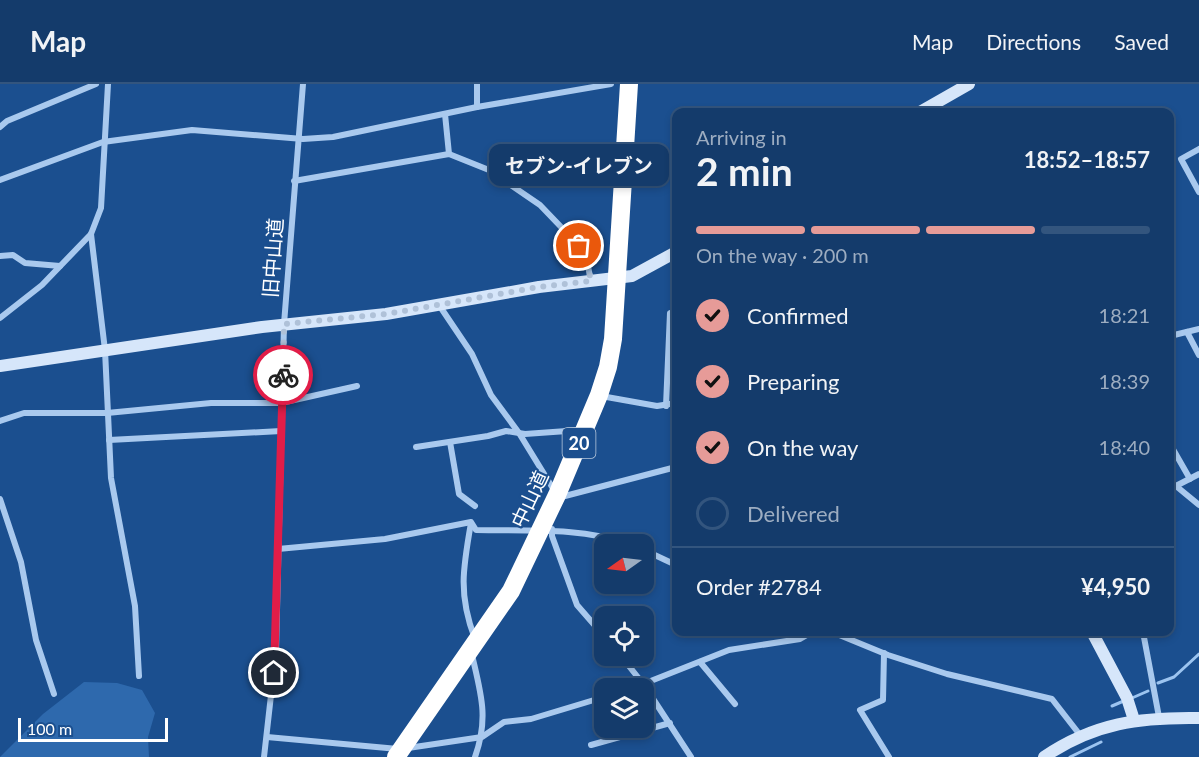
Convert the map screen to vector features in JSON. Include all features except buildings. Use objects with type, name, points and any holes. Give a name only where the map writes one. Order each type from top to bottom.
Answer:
[{"type":"highway","name":"中山道","points":[[398,753],[511,591],[545,531],[557,495],[609,367],[613,339],[629,84]]},
{"type":"street","points":[[0,127],[3,121],[96,84]]},
{"type":"street","points":[[0,318],[42,285],[91,234],[100,208],[108,84]]},
{"type":"street","name":"旧中山道","points":[[264,757],[276,651],[284,324],[303,84]]},
{"type":"street","points":[[477,84],[477,107]]},
{"type":"street","points":[[0,180],[104,142],[192,130],[297,138],[333,137],[477,107],[610,84]]},
{"type":"street","points":[[927,108],[969,84]]},
{"type":"street","points":[[445,114],[450,154]]},
{"type":"street","points":[[1199,148],[1181,159],[1199,192]]},
{"type":"street","points":[[294,181],[450,154],[489,170],[540,205],[585,252],[591,281]]},
{"type":"street","points":[[91,234],[105,350],[111,478],[135,606],[139,676]]},
{"type":"street","points":[[0,366],[284,324],[386,314],[539,287],[632,276],[672,254]]},
{"type":"street","points":[[0,256],[13,255],[25,263],[60,266]]},
{"type":"street","points":[[439,305],[472,354],[491,395],[519,433],[557,495],[565,496],[672,468]]},
{"type":"street","points":[[666,406],[670,313],[672,312]]},
{"type":"street","points":[[1174,335],[1199,329]]},
{"type":"street","points":[[1187,332],[1199,356]]},
{"type":"street","points":[[0,421],[24,412],[107,413],[211,403],[281,403],[357,386]]},
{"type":"street","points":[[599,395],[666,406],[672,404]]},
{"type":"street","points":[[109,440],[281,431]]},
{"type":"street","points":[[416,447],[506,431],[519,433],[584,431]]},
{"type":"street","points":[[450,442],[459,494],[475,506]]},
{"type":"street","points":[[1174,451],[1190,479]]},
{"type":"street","points":[[1174,487],[1199,474]]},
{"type":"street","points":[[1174,489],[1199,505]]},
{"type":"street","points":[[0,499],[21,562],[36,640],[54,694]]},
{"type":"street","points":[[278,549],[385,539],[471,522]]},
{"type":"street","points":[[471,522],[476,530],[595,534]]},
{"type":"street","points":[[471,522],[462,574],[462,593],[484,707],[482,736],[475,757]]},
{"type":"street","points":[[545,531],[552,536],[577,605],[594,625]]},
{"type":"street","points":[[654,555],[672,564]]},
{"type":"street","points":[[654,681],[729,650],[800,639],[806,636]]},
{"type":"street","points":[[842,636],[947,674],[1052,699],[1080,735]]},
{"type":"street","points":[[1094,636],[1127,700],[1134,720]]},
{"type":"street","points":[[1144,636],[1160,717]]},
{"type":"street","points":[[884,653],[883,700],[861,710],[889,757]]},
{"type":"street","points":[[700,662],[735,704]]},
{"type":"street","points":[[629,666],[639,678]]},
{"type":"street","points":[[654,699],[691,757]]},
{"type":"street","points":[[267,737],[398,753],[482,736],[504,722],[531,719],[594,700]]},
{"type":"street","points":[[1044,757],[1080,735],[1134,720],[1160,717],[1199,718]]},
{"type":"street","points":[[591,745],[670,723]]},
{"type":"shaded area","points":[[84,682],[117,683],[142,690],[155,713],[148,737],[149,757],[0,757],[43,714]]},
{"type":"waterway","points":[[1158,683],[1174,677],[1199,654]]},
{"type":"waterway","points":[[1132,698],[1148,691]]},
{"type":"waterway","points":[[1112,706],[1126,700]]},
{"type":"waterway","points":[[1070,757],[1101,742]]},
{"type":"way so far","points":[[283,375],[284,324],[386,314],[539,287],[591,281],[585,252],[579,246]]},
{"type":"place","name":"セブン-イレブン","points":[[579,246]]},
{"type":"route","points":[[274,673],[283,375]]}]
